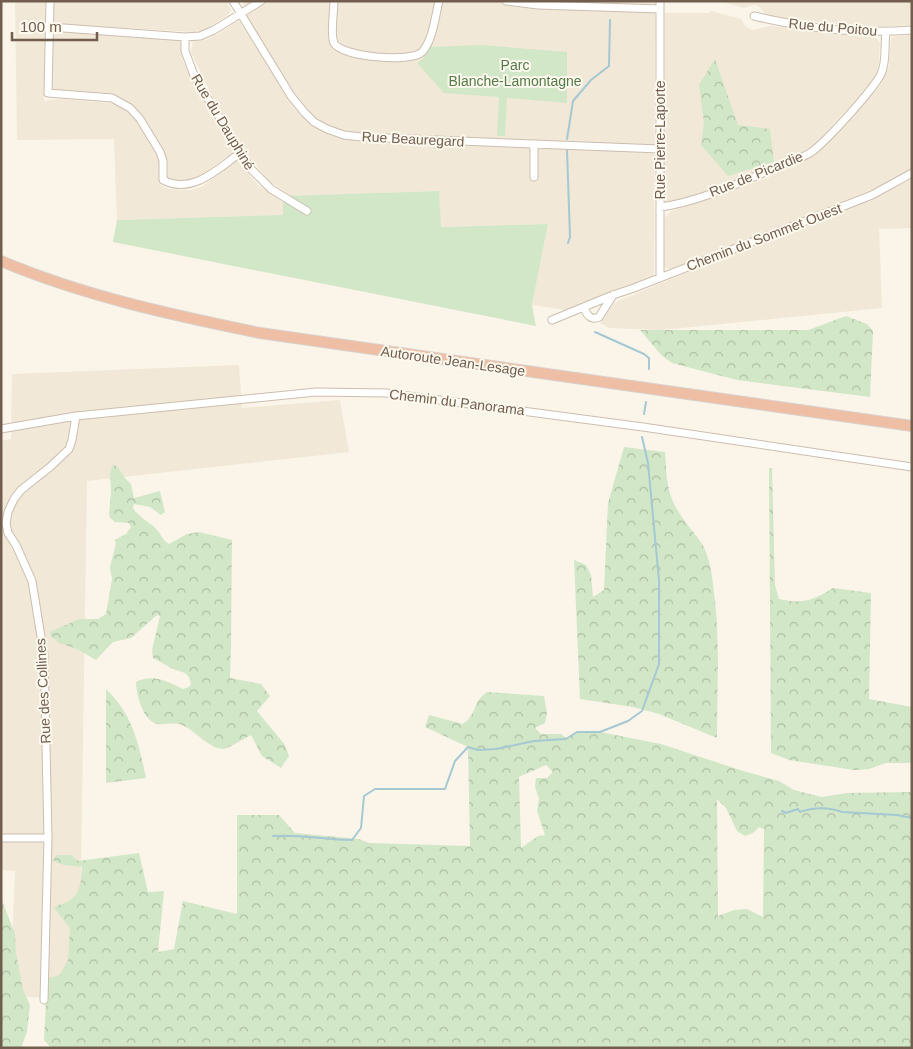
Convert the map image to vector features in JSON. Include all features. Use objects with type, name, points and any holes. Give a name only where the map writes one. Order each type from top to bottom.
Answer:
[{"type":"highway","name":"Autoroute Jean-Lesage","points":[[1,260],[75,288],[157,312],[260,333],[912,426]]},
{"type":"street","points":[[50,1],[48,93],[112,98],[130,108],[140,119],[160,152],[163,161],[163,180],[174,185],[190,184],[202,180],[240,153]]},
{"type":"street","name":"Rue Beauregard","points":[[233,1],[297,104],[309,117],[327,129],[344,135],[660,149]]},
{"type":"street","points":[[50,27],[185,37],[200,36],[214,30],[261,1]]},
{"type":"street","points":[[334,1],[333,38],[335,45],[340,50],[406,58],[419,54],[425,48],[439,1]]},
{"type":"street","points":[[506,1],[538,5],[660,5]]},
{"type":"street","name":"Rue Pierre-Laporte","points":[[660,5],[660,278]]},
{"type":"street","name":"Rue du Poitou","points":[[754,16],[786,24],[886,32],[912,30]]},
{"type":"street","name":"Rue de Picardie","points":[[660,207],[681,204],[755,177],[810,153],[821,144],[862,99],[882,73],[886,32]]},
{"type":"street","name":"Rue du Dauphiné","points":[[185,37],[185,51],[195,78],[240,153],[261,181],[270,189],[307,211]]},
{"type":"street","points":[[534,144],[534,177]]},
{"type":"street","name":"Chemin du Sommet Ouest","points":[[552,320],[872,194],[912,172]]},
{"type":"street","points":[[584,308],[587,316],[592,319],[599,317],[613,295]]},
{"type":"street","name":"Chemin du Panorama","points":[[1,429],[76,416],[316,392],[386,393],[643,427],[912,467]]},
{"type":"street","name":"Rue des Collines","points":[[44,1000],[48,838],[44,655],[32,581],[16,545],[5,534],[8,512],[14,499],[21,490],[50,467],[68,449],[72,440],[76,416]]},
{"type":"street","points":[[1,838],[48,838]]},
{"type":"shaded area","points":[[15,1],[45,1],[44,101],[59,99],[110,103],[126,110],[136,120],[159,159],[159,182],[162,186],[169,189],[192,190],[203,186],[236,161],[239,162],[257,184],[283,202],[284,215],[117,220],[114,139],[17,140]]},
{"type":"shaded area","points":[[54,1],[227,1],[231,9],[228,15],[204,30],[194,32],[58,24],[53,19]]},
{"type":"shaded area","points":[[242,1],[655,1],[654,277],[565,310],[532,305],[548,224],[440,227],[439,191],[291,196],[269,181],[254,163],[212,96],[191,52],[193,41],[206,40],[249,14]]},
{"type":"shaded area","points":[[720,1],[912,1],[912,25],[869,27],[768,17],[758,6],[752,5],[744,8]]},
{"type":"shaded area","points":[[711,11],[741,19],[745,26],[752,30],[771,26],[876,37],[880,44],[878,69],[871,84],[813,146],[773,165],[680,201],[666,203],[664,198],[665,13],[709,13]]},
{"type":"shaded area","points":[[57,32],[179,39],[183,61],[230,145],[231,154],[194,180],[185,182],[171,181],[167,178],[168,164],[163,149],[140,112],[128,102],[112,95],[54,90],[52,86],[53,37]]},
{"type":"shaded area","points":[[912,35],[912,168],[881,186],[778,228],[672,270],[664,267],[665,218],[671,211],[759,181],[802,162],[821,149],[881,84],[889,66],[891,38]]},
{"type":"shaded area","points":[[912,179],[912,228],[879,229],[882,308],[661,330],[609,328],[600,323],[614,303],[852,207]]},
{"type":"shaded area","points":[[239,365],[242,408],[340,400],[349,452],[87,481],[79,1000],[10,996],[15,871],[1,870],[1,441],[11,439],[12,374]]},
{"type":"green space","name":"Parc Blanche-Lamontagne","points":[[482,45],[567,52],[567,103],[507,98],[505,136],[497,136],[499,97],[444,93],[417,63],[423,59],[430,47]]},
{"type":"green space","points":[[715,59],[738,125],[770,129],[774,162],[728,176],[701,145],[704,122],[699,85]]},
{"type":"green space","points":[[439,191],[441,227],[548,224],[532,305],[536,326],[113,242],[117,220],[283,215],[283,196]]},
{"type":"green space","points":[[846,316],[867,324],[873,331],[870,397],[737,380],[672,363],[662,356],[640,330],[808,330]]},
{"type":"green space","points":[[624,447],[665,452],[668,488],[674,503],[700,541],[707,555],[717,617],[717,738],[659,714],[633,707],[580,699],[574,560],[586,565],[591,575],[593,597],[604,590],[608,503]]},
{"type":"green space","points":[[113,464],[131,484],[134,498],[160,491],[165,512],[161,515],[150,507],[134,504],[133,508],[169,544],[187,534],[199,532],[232,540],[230,678],[261,684],[270,696],[257,711],[285,745],[289,756],[281,768],[262,756],[251,735],[224,749],[219,748],[181,725],[174,723],[158,724],[153,722],[144,713],[137,693],[136,682],[142,679],[154,678],[183,689],[191,684],[189,677],[185,673],[153,658],[152,650],[160,616],[157,615],[131,638],[113,642],[96,660],[77,649],[59,643],[50,635],[50,632],[79,619],[98,619],[106,614],[112,579],[110,567],[116,543],[114,540],[126,534],[131,527],[129,523],[115,522],[110,518],[110,474]]},
{"type":"green space","points":[[769,468],[772,468],[775,585],[779,599],[801,601],[813,599],[833,588],[871,593],[869,699],[912,707],[912,763],[886,763],[869,769],[854,770],[789,760],[771,753]]},
{"type":"green space","points":[[106,689],[122,708],[133,730],[146,778],[106,783]]},
{"type":"green space","points":[[487,692],[544,696],[547,713],[545,723],[535,728],[541,734],[561,734],[566,738],[577,732],[600,732],[661,744],[779,781],[794,790],[822,797],[847,793],[912,792],[912,1048],[51,1048],[44,1040],[48,978],[60,975],[68,960],[70,928],[54,908],[69,901],[76,895],[80,886],[82,867],[64,865],[53,861],[56,855],[71,855],[78,861],[139,853],[148,892],[164,891],[158,952],[174,949],[183,901],[237,914],[237,815],[279,815],[295,833],[359,839],[369,843],[470,846],[468,747],[425,727],[429,715],[463,724],[471,716],[482,696]],"holes":[[[546,765],[553,772],[547,778],[536,778],[535,787],[539,798],[537,811],[545,835],[538,836],[521,848],[519,777]],[[717,799],[726,808],[737,831],[745,836],[753,833],[759,827],[764,829],[763,917],[747,909],[734,910],[718,916]]]},
{"type":"green space","points":[[1,898],[15,934],[16,953],[23,990],[30,1005],[27,1032],[21,1048],[1,1048]]},
{"type":"waterway","points":[[567,139],[573,101],[591,80],[609,66],[610,20]]},
{"type":"waterway","points":[[567,150],[570,237],[568,243]]},
{"type":"waterway","points":[[595,332],[644,354],[649,358],[649,369]]},
{"type":"waterway","points":[[644,414],[646,402]]},
{"type":"waterway","points":[[273,836],[352,840],[361,828],[364,796],[375,789],[445,789],[455,761],[468,747],[478,750],[496,749],[534,741],[566,739],[577,732],[600,732],[628,721],[642,711],[659,664],[659,580],[648,463],[642,437]]},
{"type":"waterway","points":[[782,811],[786,813],[798,809],[800,812],[816,808],[827,808],[842,812],[897,815],[912,818]]}]
